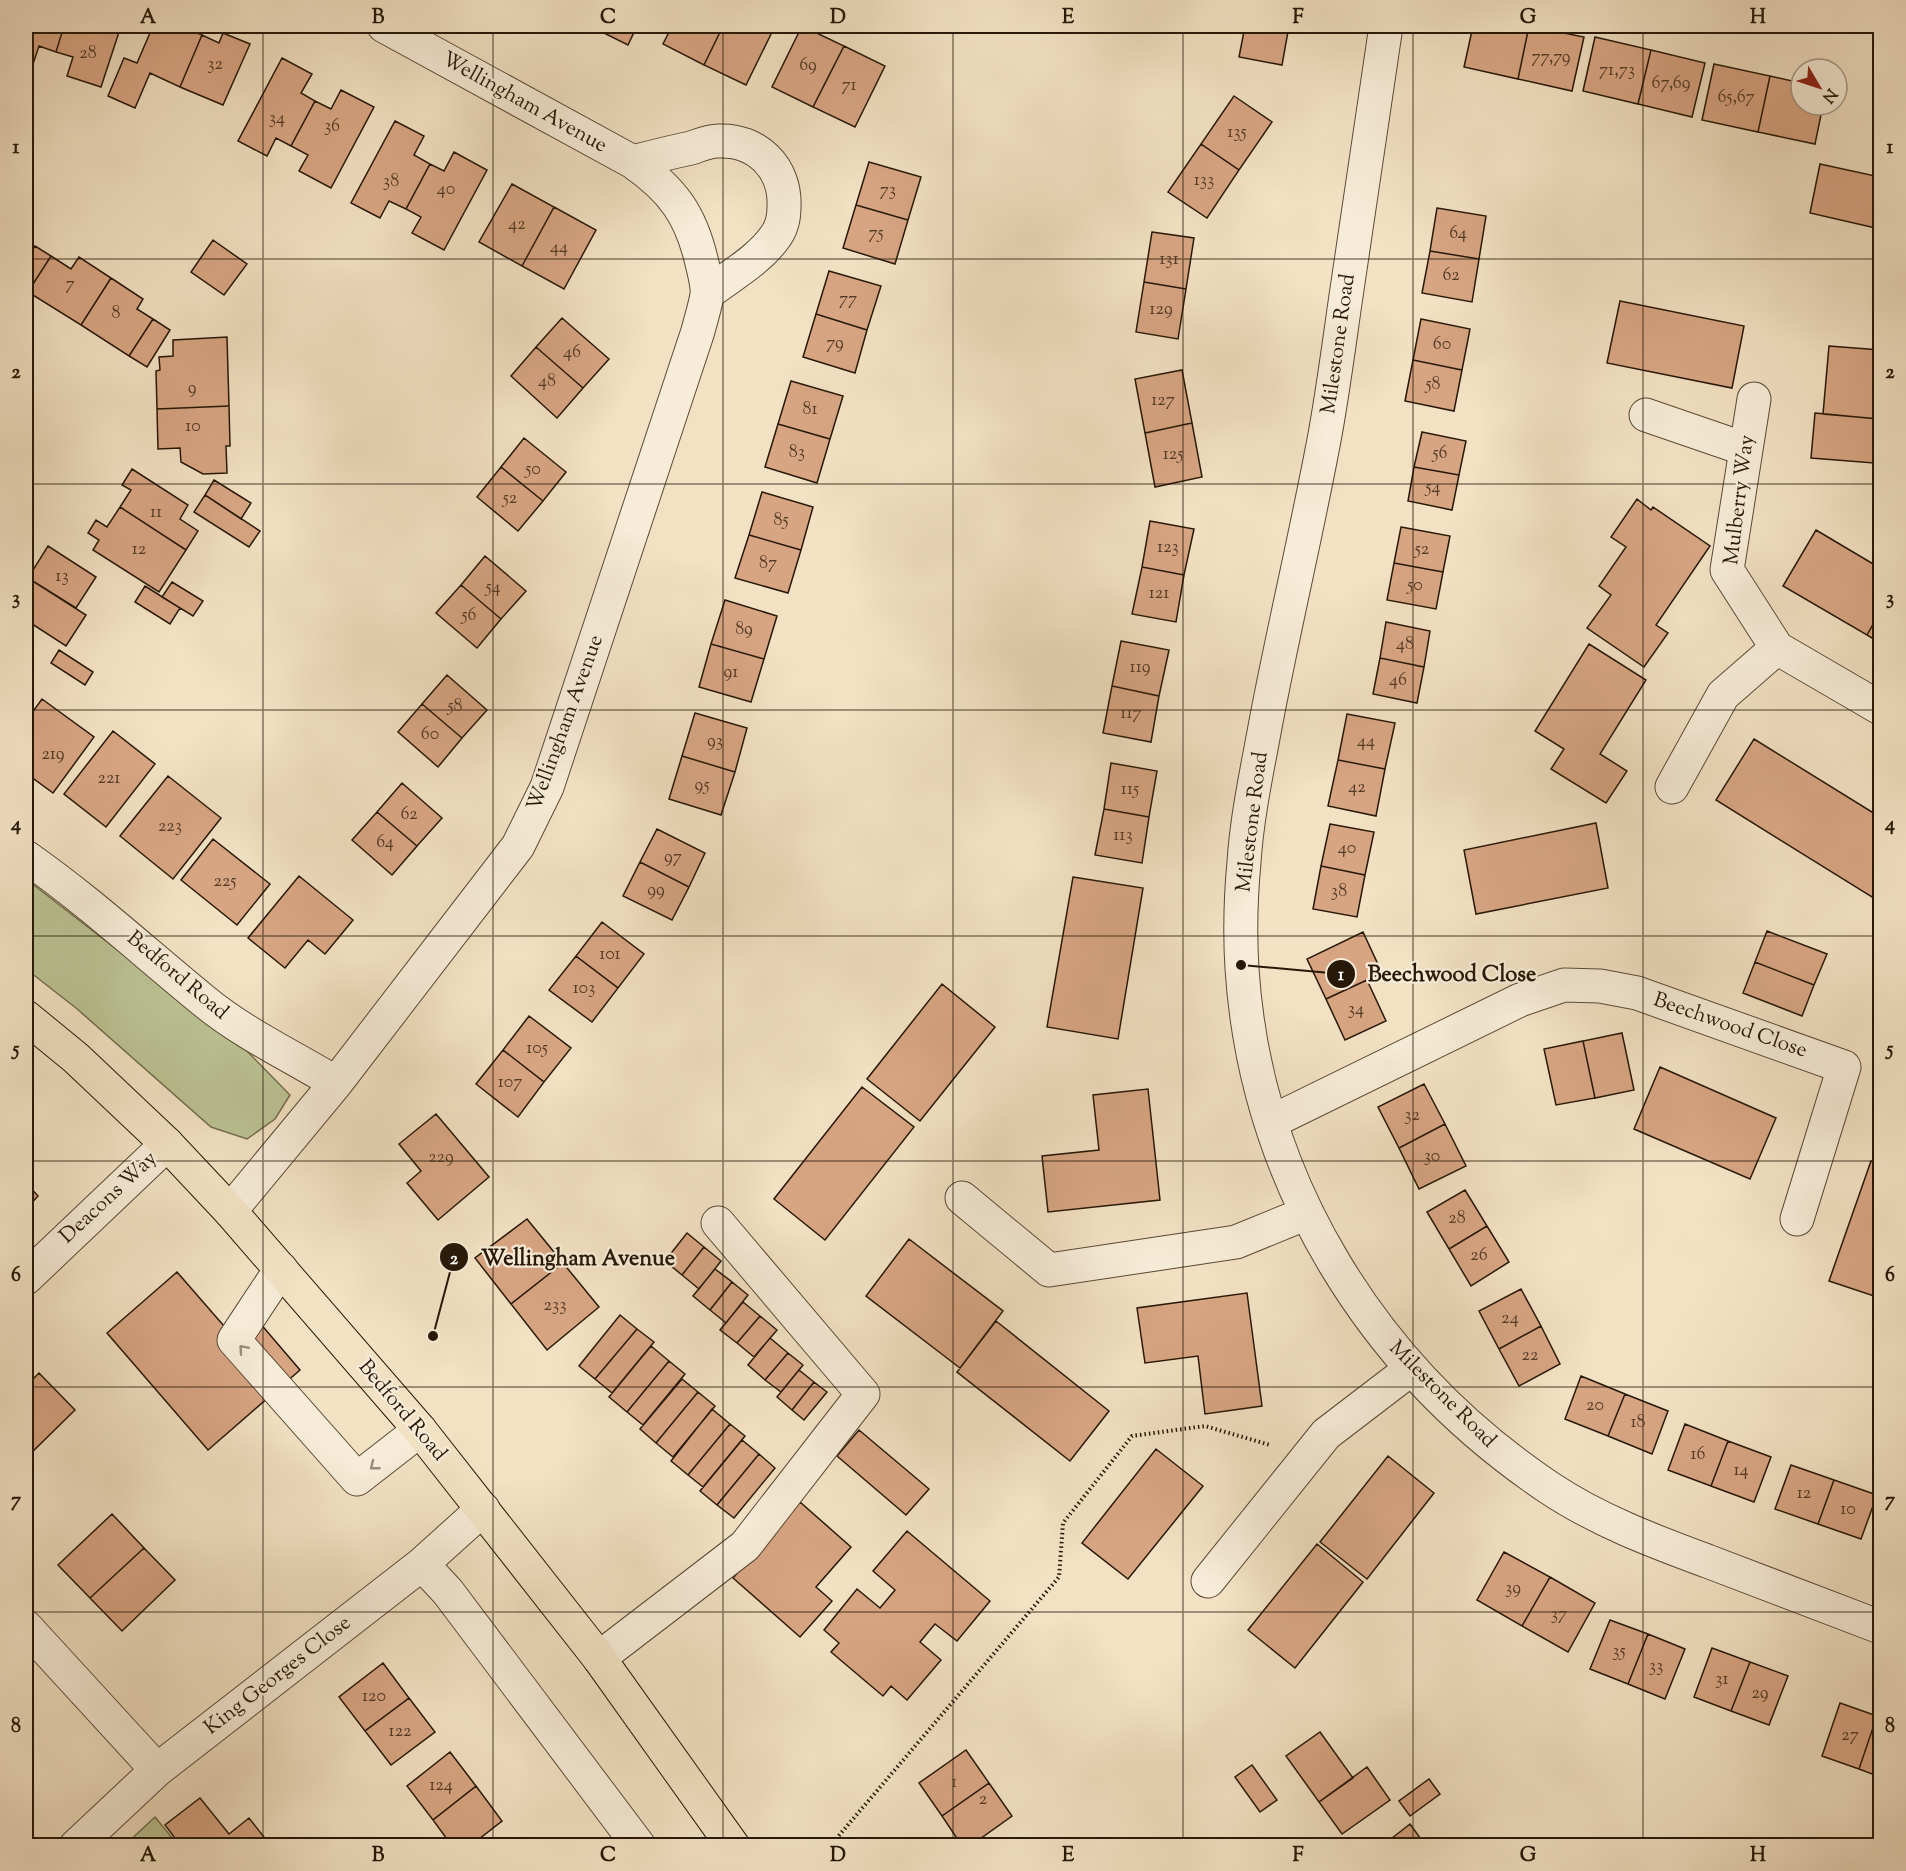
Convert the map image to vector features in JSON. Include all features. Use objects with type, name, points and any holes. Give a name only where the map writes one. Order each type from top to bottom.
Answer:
[{"type":"main road","name":"Bedford Road","points":[[26,1017],[76,1058],[167,1144],[230,1211],[420,1430],[598,1658],[733,1845]]},
{"type":"street","name":"Wellingham Avenue","points":[[230,1211],[336,1083],[518,846],[547,787],[698,331],[708,293],[697,243],[686,216],[657,179],[633,162],[384,26]]},
{"type":"street","name":"Milestone Road","points":[[1386,26],[1325,437],[1267,716],[1254,785],[1244,861],[1241,965],[1247,1018],[1257,1070],[1271,1122],[1287,1168],[1307,1213],[1329,1255],[1366,1314],[1411,1369],[1454,1414],[1502,1455],[1554,1491],[1622,1527],[1881,1627]]},
{"type":"street","name":"Wellingham Avenue","points":[[633,162],[718,141],[739,143],[761,154],[774,166],[782,181],[784,199],[784,219],[776,237],[761,252],[708,293]]},
{"type":"street","name":"Mulberry Way","points":[[1754,399],[1744,449],[1727,570],[1777,648],[1881,708]]},
{"type":"street","points":[[1646,415],[1744,449]]},
{"type":"street","points":[[1672,787],[1723,695],[1777,648]]},
{"type":"street","name":"Bedford Road","points":[[26,858],[54,876],[122,930],[205,1002],[250,1034],[289,1054],[336,1083]]},
{"type":"street","name":"Beechwood Close","points":[[1271,1122],[1520,1000],[1564,985],[1609,988],[1637,993],[1844,1066],[1797,1218]]},
{"type":"street","name":"Deacons Way","points":[[26,1278],[167,1144]]},
{"type":"street","points":[[962,1198],[1049,1270],[1236,1242],[1307,1213]]},
{"type":"street","points":[[598,1658],[745,1546],[863,1394],[718,1223]]},
{"type":"street","points":[[281,1269],[234,1340],[357,1479],[420,1430]]},
{"type":"street","points":[[1208,1581],[1326,1434],[1411,1369]]},
{"type":"street","name":"King Georges Close","points":[[76,1845],[157,1770],[422,1564],[483,1509]]},
{"type":"street","points":[[422,1564],[448,1592],[639,1845]]},
{"type":"street","points":[[26,1627],[157,1770]]},
{"type":"path","points":[[830,1845],[1059,1577],[1063,1523],[1132,1436],[1205,1426],[1270,1445],[1278,1438]]},
{"type":"green space","points":[[26,879],[244,1048],[290,1095],[275,1119],[247,1139],[211,1127],[76,1008],[26,969]]},
{"type":"green space","points":[[155,1817],[178,1845],[125,1845]]},
{"type":"building","points":[[26,26],[64,26],[56,52],[39,46],[32,67],[26,65]]},
{"type":"building","points":[[64,26],[121,26],[101,87],[67,76],[73,57],[56,52]]},
{"type":"building","points":[[153,26],[184,26],[202,35],[180,87],[150,73],[135,108],[108,96],[124,58],[137,63]]},
{"type":"building","points":[[590,26],[637,26],[628,45]]},
{"type":"building","points":[[672,26],[723,26],[704,65],[663,44]]},
{"type":"building","points":[[723,26],[775,26],[746,85],[704,65]]},
{"type":"building","points":[[802,26],[844,46],[813,107],[772,87]]},
{"type":"building","points":[[1245,26],[1289,26],[1282,65],[1239,57]]},
{"type":"building","points":[[1473,26],[1529,26],[1518,79],[1464,67]]},
{"type":"building","points":[[1529,26],[1584,37],[1572,91],[1518,79]]},
{"type":"building","points":[[223,33],[250,44],[223,105],[180,87],[202,35],[219,43]]},
{"type":"building","points":[[1595,37],[1651,50],[1638,104],[1583,91]]},
{"type":"building","points":[[844,46],[885,66],[855,127],[813,107]]},
{"type":"building","points":[[1651,50],[1705,63],[1692,117],[1638,104]]},
{"type":"building","points":[[282,58],[312,74],[301,93],[315,101],[291,146],[276,138],[267,156],[238,141]]},
{"type":"building","points":[[1714,64],[1770,76],[1758,132],[1702,120]]},
{"type":"building","points":[[1770,76],[1789,80],[1789,117],[1821,117],[1815,144],[1758,132]]},
{"type":"building","points":[[341,90],[374,107],[331,188],[299,171],[308,155],[291,146],[315,101],[331,109]]},
{"type":"building","points":[[1234,96],[1272,122],[1239,170],[1201,144]]},
{"type":"building","points":[[395,121],[424,136],[414,155],[430,164],[406,209],[389,201],[380,218],[351,203]]},
{"type":"building","points":[[1201,144],[1239,170],[1207,218],[1168,192]]},
{"type":"building","points":[[454,152],[487,170],[444,250],[412,233],[421,217],[406,209],[430,164],[444,171]]},
{"type":"building","points":[[869,162],[921,177],[908,220],[856,205]]},
{"type":"building","points":[[1820,164],[1880,177],[1880,229],[1810,213]]},
{"type":"building","points":[[512,184],[554,207],[522,266],[479,242]]},
{"type":"building","points":[[856,205],[908,220],[895,264],[843,248]]},
{"type":"building","points":[[554,207],[596,230],[564,289],[522,266]]},
{"type":"building","points":[[1437,208],[1486,216],[1479,259],[1430,251]]},
{"type":"building","points":[[1152,232],[1194,238],[1186,289],[1144,282]]},
{"type":"building","points":[[213,240],[247,264],[224,295],[191,272]]},
{"type":"building","points":[[35,246],[51,256],[28,292],[26,290],[26,260]]},
{"type":"building","points":[[1430,251],[1479,259],[1472,302],[1422,293]]},
{"type":"building","points":[[51,256],[71,269],[79,257],[111,278],[81,325],[28,292]]},
{"type":"building","points":[[829,271],[881,286],[867,330],[816,314]]},
{"type":"building","points":[[111,278],[143,299],[137,309],[153,319],[129,356],[81,325]]},
{"type":"building","points":[[1144,282],[1186,289],[1178,339],[1136,332]]},
{"type":"building","points":[[1620,301],[1744,326],[1732,388],[1607,363]]},
{"type":"building","points":[[816,314],[867,330],[855,373],[803,357]]},
{"type":"building","points":[[562,318],[609,359],[583,388],[536,347]]},
{"type":"building","points":[[153,319],[170,330],[147,367],[129,356]]},
{"type":"building","points":[[1421,319],[1470,329],[1462,370],[1413,360]]},
{"type":"building","points":[[227,337],[229,406],[157,409],[156,371],[160,370],[159,357],[173,356],[173,340]]},
{"type":"building","points":[[1829,346],[1880,350],[1880,419],[1823,414]]},
{"type":"building","points":[[536,347],[583,388],[557,418],[511,376]]},
{"type":"building","points":[[1413,360],[1462,370],[1454,411],[1405,401]]},
{"type":"building","points":[[1182,370],[1192,423],[1145,433],[1135,379]]},
{"type":"building","points":[[791,381],[843,396],[830,439],[778,424]]},
{"type":"building","points":[[229,406],[230,446],[226,446],[227,473],[203,474],[181,462],[180,448],[158,449],[157,409]]},
{"type":"building","points":[[1815,413],[1878,419],[1874,463],[1811,458]]},
{"type":"building","points":[[1192,423],[1202,477],[1155,487],[1145,433]]},
{"type":"building","points":[[778,424],[830,439],[817,483],[765,467]]},
{"type":"building","points":[[1422,432],[1466,441],[1459,475],[1414,467]]},
{"type":"building","points":[[524,438],[566,472],[543,501],[501,467]]},
{"type":"building","points":[[501,467],[543,501],[518,531],[477,497]]},
{"type":"building","points":[[1414,467],[1459,475],[1452,510],[1408,501]]},
{"type":"building","points":[[132,469],[188,505],[180,519],[198,531],[186,550],[120,507],[131,490],[122,485]]},
{"type":"building","points":[[214,480],[251,503],[241,519],[205,495]]},
{"type":"building","points":[[762,492],[813,507],[801,550],[749,535]]},
{"type":"building","points":[[205,495],[260,531],[249,547],[194,512]]},
{"type":"building","points":[[1637,499],[1651,510],[1653,507],[1710,546],[1656,625],[1668,633],[1644,667],[1587,628],[1611,595],[1599,586],[1626,547],[1611,537]]},
{"type":"building","points":[[120,507],[186,550],[159,592],[93,550],[99,540],[88,533],[96,520],[107,527]]},
{"type":"building","points":[[1150,521],[1194,529],[1184,575],[1142,567]]},
{"type":"building","points":[[1401,527],[1450,536],[1443,572],[1394,563]]},
{"type":"building","points":[[1816,530],[1880,568],[1880,612],[1867,635],[1783,586]]},
{"type":"building","points":[[749,535],[801,550],[788,593],[735,578]]},
{"type":"building","points":[[48,546],[96,577],[76,608],[28,578]]},
{"type":"building","points":[[485,556],[526,591],[501,619],[461,585]]},
{"type":"building","points":[[1394,563],[1443,572],[1436,609],[1387,600]]},
{"type":"building","points":[[1142,567],[1184,575],[1176,622],[1132,614]]},
{"type":"building","points":[[28,578],[86,615],[66,646],[26,620],[26,582]]},
{"type":"building","points":[[172,582],[203,601],[193,616],[162,597]]},
{"type":"building","points":[[461,585],[501,619],[477,648],[436,613]]},
{"type":"building","points":[[145,586],[180,608],[170,624],[135,602]]},
{"type":"building","points":[[725,600],[777,616],[764,659],[711,644]]},
{"type":"building","points":[[1880,612],[1880,643],[1867,635]]},
{"type":"building","points":[[1386,622],[1430,631],[1424,667],[1380,658]]},
{"type":"building","points":[[1121,641],[1169,650],[1159,696],[1112,686]]},
{"type":"building","points":[[711,644],[764,659],[751,702],[699,687]]},
{"type":"building","points":[[1589,644],[1646,680],[1600,754],[1627,771],[1606,803],[1551,769],[1564,749],[1535,731]]},
{"type":"building","points":[[59,650],[93,672],[85,685],[51,663]]},
{"type":"building","points":[[1380,658],[1424,667],[1417,703],[1373,694]]},
{"type":"building","points":[[447,675],[487,710],[462,738],[422,704]]},
{"type":"building","points":[[1112,686],[1159,696],[1151,742],[1103,733]]},
{"type":"building","points":[[42,699],[94,737],[53,793],[26,773],[26,721]]},
{"type":"building","points":[[422,704],[462,738],[438,767],[398,732]]},
{"type":"building","points":[[695,713],[747,728],[735,772],[682,756]]},
{"type":"building","points":[[1347,714],[1395,723],[1385,769],[1338,760]]},
{"type":"building","points":[[113,731],[155,764],[106,827],[64,794]]},
{"type":"building","points":[[1754,739],[1880,817],[1880,902],[1716,800]]},
{"type":"building","points":[[682,756],[735,772],[721,815],[669,799]]},
{"type":"building","points":[[1338,760],[1385,769],[1376,816],[1328,806]]},
{"type":"building","points":[[1111,763],[1157,771],[1149,817],[1104,809]]},
{"type":"building","points":[[168,776],[221,818],[173,879],[120,836]]},
{"type":"building","points":[[402,783],[442,818],[417,846],[377,812]]},
{"type":"building","points":[[1104,809],[1149,817],[1142,863],[1095,855]]},
{"type":"building","points":[[377,812],[417,846],[392,875],[352,840]]},
{"type":"building","points":[[1596,823],[1608,888],[1476,914],[1464,850]]},
{"type":"building","points":[[1330,824],[1374,832],[1365,875],[1321,866]]},
{"type":"building","points":[[657,829],[705,853],[689,887],[640,862]]},
{"type":"building","points":[[213,839],[270,884],[237,925],[181,880]]},
{"type":"building","points":[[640,862],[689,887],[672,920],[623,896]]},
{"type":"building","points":[[1321,866],[1365,875],[1357,917],[1313,909]]},
{"type":"building","points":[[299,876],[353,920],[325,954],[308,940],[285,968],[248,938]]},
{"type":"building","points":[[1073,877],[1143,888],[1118,1039],[1047,1027]]},
{"type":"building","points":[[602,922],[644,954],[618,988],[576,956]]},
{"type":"building","points":[[1767,931],[1827,954],[1814,985],[1755,962]]},
{"type":"building","points":[[1363,932],[1382,973],[1326,999],[1307,959]]},
{"type":"building","points":[[576,956],[618,988],[592,1022],[549,990]]},
{"type":"building","points":[[1755,962],[1814,985],[1802,1016],[1743,993]]},
{"type":"building","points":[[1367,980],[1386,1021],[1345,1040],[1326,999]]},
{"type":"building","points":[[942,984],[995,1027],[920,1121],[867,1079]]},
{"type":"building","points":[[529,1016],[571,1048],[544,1082],[503,1050]]},
{"type":"building","points":[[1622,1033],[1634,1090],[1595,1098],[1583,1041]]},
{"type":"building","points":[[1583,1041],[1595,1098],[1556,1105],[1544,1049]]},
{"type":"building","points":[[503,1050],[544,1082],[518,1117],[476,1084]]},
{"type":"building","points":[[1660,1067],[1776,1118],[1750,1179],[1634,1129]]},
{"type":"building","points":[[1424,1084],[1445,1124],[1399,1148],[1378,1107]]},
{"type":"building","points":[[862,1087],[914,1127],[825,1240],[774,1199]]},
{"type":"building","points":[[1148,1089],[1160,1200],[1048,1212],[1042,1156],[1099,1150],[1093,1095]]},
{"type":"building","points":[[436,1114],[489,1177],[438,1220],[407,1183],[421,1171],[399,1144]]},
{"type":"building","points":[[1445,1124],[1466,1166],[1419,1189],[1399,1148]]},
{"type":"building","points":[[1871,1161],[1880,1164],[1880,1298],[1829,1281]]},
{"type":"building","points":[[26,1183],[38,1196],[26,1209]]},
{"type":"building","points":[[1465,1190],[1487,1226],[1449,1249],[1427,1212]]},
{"type":"building","points":[[527,1219],[563,1263],[511,1304],[475,1258]]},
{"type":"building","points":[[1487,1226],[1509,1262],[1471,1286],[1449,1249]]},
{"type":"building","points":[[687,1233],[704,1247],[682,1275],[665,1261]]},
{"type":"building","points":[[909,1239],[1003,1311],[960,1368],[866,1296]]},
{"type":"building","points":[[704,1247],[721,1261],[699,1289],[682,1275]]},
{"type":"building","points":[[563,1263],[599,1307],[547,1350],[511,1304]]},
{"type":"building","points":[[715,1269],[732,1282],[710,1310],[693,1296]]},
{"type":"building","points":[[177,1272],[237,1341],[259,1322],[300,1370],[208,1450],[107,1333]]},
{"type":"building","points":[[732,1282],[748,1295],[726,1323],[710,1310]]},
{"type":"building","points":[[1521,1289],[1541,1326],[1499,1349],[1479,1311]]},
{"type":"building","points":[[1247,1293],[1262,1406],[1205,1414],[1198,1356],[1145,1363],[1137,1308]]},
{"type":"building","points":[[743,1302],[760,1316],[737,1343],[720,1330]]},
{"type":"building","points":[[620,1315],[637,1329],[595,1379],[579,1366]]},
{"type":"building","points":[[760,1316],[777,1330],[754,1357],[737,1343]]},
{"type":"building","points":[[996,1321],[1109,1411],[1070,1461],[957,1372]]},
{"type":"building","points":[[1541,1326],[1560,1364],[1519,1386],[1499,1349]]},
{"type":"building","points":[[637,1329],[654,1342],[612,1393],[595,1379]]},
{"type":"building","points":[[770,1338],[788,1353],[765,1380],[748,1365]]},
{"type":"building","points":[[651,1346],[669,1361],[627,1412],[609,1397]]},
{"type":"building","points":[[788,1353],[803,1365],[781,1392],[765,1380]]},
{"type":"building","points":[[669,1361],[685,1374],[643,1425],[627,1412]]},
{"type":"building","points":[[799,1370],[814,1382],[792,1410],[777,1397]]},
{"type":"building","points":[[39,1373],[75,1410],[29,1455],[26,1451],[26,1386]]},
{"type":"building","points":[[1581,1376],[1625,1394],[1608,1436],[1565,1419]]},
{"type":"building","points":[[682,1379],[698,1392],[656,1443],[640,1429]]},
{"type":"building","points":[[814,1382],[827,1392],[804,1420],[792,1410]]},
{"type":"building","points":[[698,1392],[715,1406],[673,1457],[656,1443]]},
{"type":"building","points":[[1625,1394],[1668,1411],[1652,1454],[1608,1436]]},
{"type":"building","points":[[712,1409],[730,1424],[688,1475],[671,1461]]},
{"type":"building","points":[[730,1424],[745,1436],[703,1487],[688,1475]]},
{"type":"building","points":[[1685,1424],[1728,1441],[1711,1486],[1668,1470]]},
{"type":"building","points":[[859,1430],[929,1489],[906,1515],[837,1456]]},
{"type":"building","points":[[742,1440],[759,1454],[717,1505],[700,1491]]},
{"type":"building","points":[[1728,1441],[1771,1457],[1754,1502],[1711,1486]]},
{"type":"building","points":[[1156,1449],[1203,1486],[1128,1579],[1082,1543]]},
{"type":"building","points":[[759,1454],[775,1468],[734,1518],[717,1505]]},
{"type":"building","points":[[1388,1456],[1434,1493],[1367,1579],[1320,1542]]},
{"type":"building","points":[[1791,1465],[1834,1480],[1818,1524],[1775,1509]]},
{"type":"building","points":[[1834,1480],[1877,1495],[1861,1539],[1818,1524]]},
{"type":"building","points":[[800,1502],[851,1547],[816,1587],[832,1601],[800,1637],[733,1578]]},
{"type":"building","points":[[112,1514],[144,1548],[90,1598],[58,1565]]},
{"type":"building","points":[[1880,1527],[1880,1548],[1874,1545]]},
{"type":"building","points":[[907,1531],[990,1601],[957,1641],[935,1624],[920,1642],[941,1660],[907,1700],[891,1686],[883,1696],[831,1652],[839,1643],[824,1630],[857,1589],[880,1608],[895,1590],[873,1571]]},
{"type":"building","points":[[1317,1544],[1363,1582],[1295,1668],[1248,1630]]},
{"type":"building","points":[[144,1548],[175,1580],[122,1631],[90,1598]]},
{"type":"building","points":[[1504,1552],[1550,1577],[1522,1626],[1477,1600]]},
{"type":"building","points":[[1550,1577],[1595,1603],[1568,1652],[1522,1626]]},
{"type":"building","points":[[1610,1620],[1648,1634],[1628,1684],[1590,1669]]},
{"type":"building","points":[[1648,1634],[1685,1649],[1665,1699],[1628,1684]]},
{"type":"building","points":[[1712,1648],[1750,1662],[1731,1711],[1694,1697]]},
{"type":"building","points":[[1750,1662],[1788,1676],[1769,1725],[1731,1711]]},
{"type":"building","points":[[383,1663],[409,1698],[365,1731],[339,1697]]},
{"type":"building","points":[[409,1698],[435,1732],[391,1765],[365,1731]]},
{"type":"building","points":[[1840,1703],[1877,1716],[1859,1769],[1822,1756]]},
{"type":"building","points":[[1877,1716],[1880,1717],[1880,1777],[1859,1769]]},
{"type":"building","points":[[1320,1732],[1353,1778],[1319,1802],[1286,1756]]},
{"type":"building","points":[[966,1750],[989,1783],[942,1816],[919,1783]]},
{"type":"building","points":[[450,1752],[476,1786],[433,1820],[407,1786]]},
{"type":"building","points":[[1252,1765],[1277,1800],[1260,1812],[1235,1777]]},
{"type":"building","points":[[1367,1767],[1390,1800],[1342,1834],[1319,1802]]},
{"type":"building","points":[[1429,1779],[1440,1794],[1410,1816],[1399,1801]]},
{"type":"building","points":[[989,1783],[1012,1816],[970,1846],[962,1846],[942,1816]]},
{"type":"building","points":[[476,1786],[502,1821],[470,1846],[452,1846],[433,1820]]},
{"type":"building","points":[[200,1798],[229,1834],[249,1818],[271,1846],[181,1846],[165,1825]]},
{"type":"building","points":[[1410,1824],[1426,1846],[1382,1846]]},
{"type":"place","name":"Beechwood Close","points":[[1241,965]]},
{"type":"place","name":"Wellingham Avenue","points":[[433,1336]]}]
